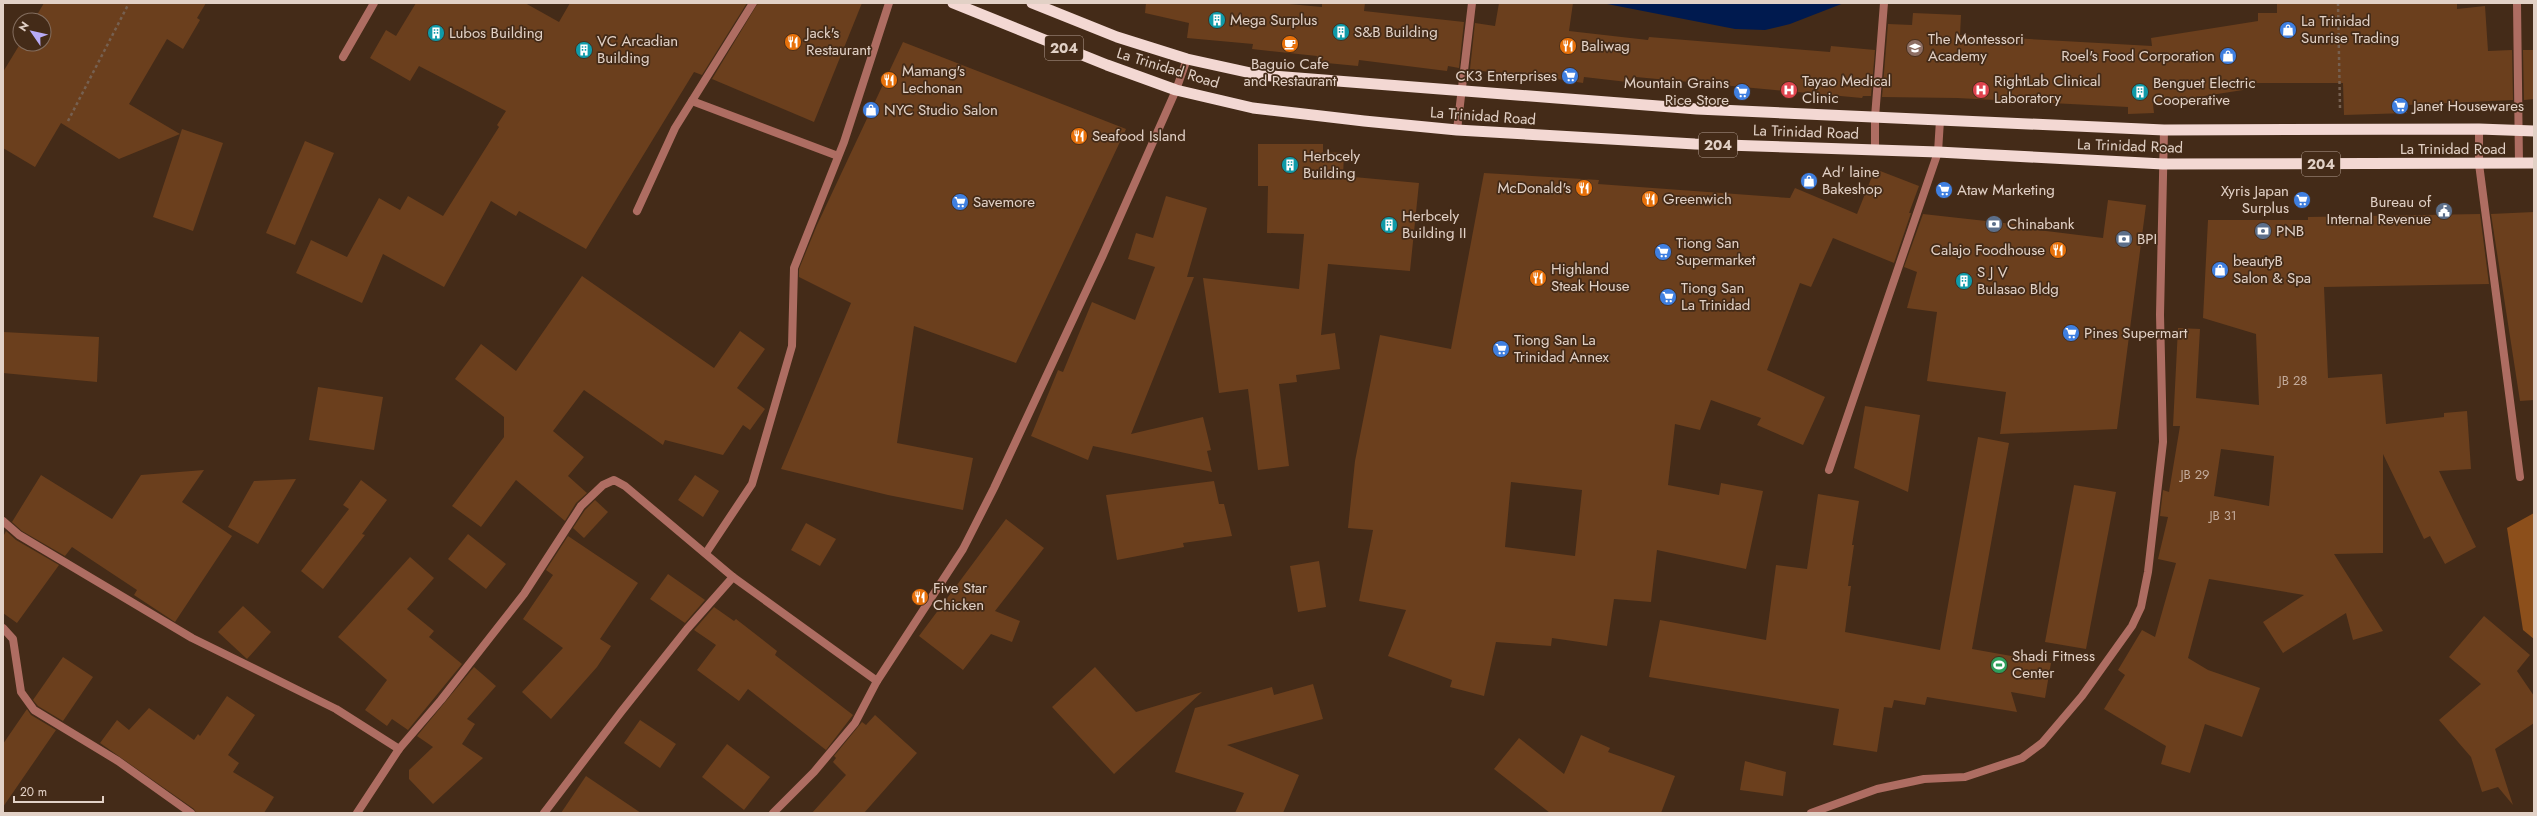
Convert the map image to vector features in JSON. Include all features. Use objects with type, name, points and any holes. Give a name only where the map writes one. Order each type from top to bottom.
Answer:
[{"type":"highway","name":"La Trinidad Road","points":[[953,3],[1106,65],[1176,90],[1253,108],[1457,130],[1695,144],[1938,152],[2163,164],[2534,164]]},
{"type":"highway","name":"La Trinidad Road","points":[[1032,3],[1117,37],[1187,59],[1260,75],[1697,109],[2164,130],[2479,129],[2519,132],[2534,131]]},
{"type":"street","points":[[343,57],[374,3]]},
{"type":"street","points":[[637,211],[675,128],[752,3]]},
{"type":"street","points":[[706,553],[752,484],[792,346],[794,268],[838,156],[889,3]]},
{"type":"street","points":[[1457,130],[1472,3]]},
{"type":"street","points":[[1875,150],[1875,116],[1884,3]]},
{"type":"street","points":[[2517,3],[2519,164]]},
{"type":"street","points":[[772,813],[814,772],[855,723],[877,681],[963,549],[994,488],[1176,90],[1187,59]]},
{"type":"street","points":[[692,101],[838,156]]},
{"type":"street","points":[[1829,470],[1938,152],[1940,120]]},
{"type":"street","points":[[2479,129],[2479,164],[2520,477]]},
{"type":"street","points":[[1811,813],[1877,789],[1924,779],[1965,777],[2022,758],[2042,743],[2082,696],[2132,626],[2141,606],[2148,572],[2163,442],[2160,315],[2164,130]]},
{"type":"street","points":[[356,813],[399,750],[441,700],[524,594],[581,506],[602,485],[614,480],[625,486],[733,577],[877,681]]},
{"type":"street","points":[[3,521],[19,535],[192,638],[336,709],[399,750]]},
{"type":"street","points":[[544,813],[687,629],[733,577]]},
{"type":"street","points":[[3,628],[13,639],[21,692],[34,710],[118,761],[191,813]]},
{"type":"path","points":[[68,121],[129,3]]},
{"type":"path","points":[[2338,3],[2341,130]]},
{"type":"shaded area","points":[[2534,513],[2534,639],[2523,630],[2507,528]]},
{"type":"water","points":[[1602,3],[1844,3],[1790,24],[1765,30],[1735,29]]},
{"type":"building","points":[[44,3],[206,3],[197,18],[200,20],[183,49],[167,39],[129,104],[180,134],[119,159],[61,123],[35,167],[3,148],[3,72],[15,52],[52,52],[52,12],[39,12]]},
{"type":"building","points":[[416,3],[525,3],[559,22],[570,3],[747,3],[702,75],[694,72],[586,249],[519,211],[516,216],[491,201],[444,287],[383,254],[362,303],[296,273],[311,240],[347,257],[379,198],[400,210],[408,196],[443,216],[499,127],[497,125],[506,111],[419,66],[410,81],[370,58],[386,30],[396,36]]},
{"type":"building","name":"Jack's Restaurant","points":[[758,3],[862,3],[814,122],[712,79]]},
{"type":"building","points":[[1146,3],[1278,3],[1322,7],[1322,3],[1365,3],[1364,11],[1464,22],[1459,68],[1448,66],[1447,71],[1359,60],[1358,66],[1316,62],[1317,56],[1252,49],[1253,44],[1187,38],[1189,23],[1145,13]]},
{"type":"building","points":[[1499,3],[1573,3],[1569,31],[1648,40],[1649,37],[1830,52],[1831,46],[1875,50],[1871,96],[1863,96],[1862,98],[1636,77],[1636,83],[1584,77],[1583,83],[1551,78],[1550,82],[1470,69],[1475,23],[1495,26]]},
{"type":"building","points":[[2277,3],[2457,3],[2457,9],[2485,6],[2488,51],[2512,50],[2513,100],[2406,105],[2407,113],[2344,115],[2343,83],[2242,83],[2243,90],[2153,104],[2154,113],[2128,114],[2128,107],[1957,98],[1882,97],[1888,24],[1912,25],[1913,13],[1961,15],[1960,35],[2152,46],[2151,38],[2258,21],[2258,13],[2277,13]]},
{"type":"building","name":"Savemore","points":[[903,42],[1126,129],[1016,363],[914,326],[897,443],[973,458],[963,510],[888,495],[781,469],[851,303],[799,277],[799,269],[817,225]]},
{"type":"building","points":[[2523,50],[2534,50],[2534,99],[2524,100]]},
{"type":"building","points":[[182,129],[223,143],[193,231],[153,217]]},
{"type":"building","points":[[305,141],[334,153],[295,245],[266,233]]},
{"type":"building","points":[[1258,144],[1323,144],[1323,152],[1344,153],[1343,176],[1419,183],[1410,271],[1328,264],[1321,335],[1335,333],[1340,369],[1296,375],[1297,382],[1279,384],[1289,466],[1258,470],[1248,389],[1219,393],[1203,278],[1299,289],[1304,234],[1267,233],[1268,186],[1258,186]]},
{"type":"building","points":[[1875,169],[1919,186],[1894,263],[1833,238],[1811,287],[1800,283],[1767,370],[1825,397],[1803,445],[1757,425],[1761,418],[1711,400],[1700,430],[1675,424],[1668,485],[1719,495],[1721,483],[1763,491],[1746,569],[1657,550],[1651,602],[1614,599],[1607,646],[1552,638],[1551,646],[1496,642],[1484,696],[1450,687],[1452,680],[1388,656],[1406,610],[1359,601],[1373,530],[1348,528],[1355,461],[1380,335],[1451,349],[1484,173],[1599,180],[1598,184],[1790,198],[1795,188],[1857,214]],"holes":[[[1511,482],[1582,490],[1575,556],[1505,547]]]},
{"type":"building","points":[[1166,196],[1207,208],[1187,277],[1194,277],[1131,434],[1203,417],[1211,450],[1207,451],[1212,472],[1093,446],[1088,460],[1031,436],[1058,370],[1063,372],[1092,302],[1135,320],[1155,267],[1128,259],[1136,233],[1153,238]]},
{"type":"building","name":"Pines Supermart","points":[[2108,200],[2146,205],[2117,429],[2000,434],[2006,392],[1927,381],[1937,312],[1907,308],[1917,272],[1904,267],[1923,214],[2022,225],[2022,228],[2103,238]]},
{"type":"building","points":[[2534,212],[2534,400],[2520,401],[2491,214]]},
{"type":"building","points":[[2480,214],[2489,284],[2324,287],[2328,378],[2382,374],[2386,424],[2444,417],[2444,413],[2467,411],[2471,469],[2439,471],[2476,547],[2445,564],[2430,536],[2424,539],[2383,454],[2383,553],[2334,554],[2383,631],[2353,640],[2346,613],[2283,653],[2263,622],[2304,595],[2209,579],[2188,658],[2208,670],[2260,688],[2242,737],[2205,724],[2190,773],[2161,764],[2166,746],[2104,709],[2125,675],[2118,670],[2142,630],[2155,637],[2176,563],[2158,559],[2168,517],[2160,516],[2163,490],[2169,492],[2180,426],[2173,426],[2178,328],[2200,329],[2196,398],[2259,405],[2256,334],[2203,318],[2208,220],[2308,220],[2308,217]],"holes":[[[2221,449],[2274,456],[2269,506],[2214,496]]]},
{"type":"building","points":[[582,276],[714,368],[740,331],[765,349],[737,388],[765,409],[750,430],[743,425],[723,455],[665,440],[663,445],[584,390],[553,431],[584,457],[568,476],[587,493],[576,503],[565,521],[516,480],[481,527],[452,506],[504,437],[504,417],[455,379],[481,344],[516,371]]},
{"type":"building","points":[[3,332],[99,337],[97,382],[3,373]]},
{"type":"building","points":[[318,387],[383,397],[374,450],[309,440]]},
{"type":"building","points":[[1865,406],[1920,415],[1908,492],[1854,468]]},
{"type":"building","points":[[1978,437],[2009,443],[1972,649],[2051,663],[2045,698],[2011,692],[2017,712],[1927,697],[1925,705],[1894,700],[1892,708],[1884,707],[1877,752],[1833,745],[1839,709],[1649,677],[1660,620],[1766,640],[1776,565],[1807,569],[1818,494],[1859,501],[1852,545],[1854,545],[1848,586],[1851,586],[1845,632],[1940,650]]},
{"type":"building","points":[[204,470],[182,502],[232,536],[175,622],[134,595],[137,590],[72,547],[65,556],[22,531],[12,522],[41,475],[112,519],[141,475]]},
{"type":"building","points":[[695,475],[719,491],[703,517],[678,500]]},
{"type":"building","points":[[296,479],[258,544],[228,527],[254,481]]},
{"type":"building","points":[[361,480],[387,500],[362,534],[365,535],[323,589],[301,571],[349,509],[343,505]]},
{"type":"building","points":[[1214,481],[1219,504],[1224,504],[1232,536],[1183,543],[1184,547],[1117,560],[1106,495]]},
{"type":"building","points":[[2074,485],[2116,492],[2086,649],[2045,642]]},
{"type":"building","points":[[595,500],[608,512],[584,538],[573,528],[585,510]]},
{"type":"building","points":[[1006,519],[1044,548],[995,611],[1020,621],[1012,642],[991,634],[963,670],[919,636]]},
{"type":"building","points":[[806,523],[836,539],[820,566],[791,550]]},
{"type":"building","points":[[6,531],[16,540],[59,565],[17,623],[3,613],[3,537]]},
{"type":"building","points":[[468,534],[506,564],[486,589],[448,559]]},
{"type":"building","points":[[568,536],[638,583],[600,639],[611,646],[597,667],[551,719],[522,692],[563,648],[523,619],[553,575],[546,570]]},
{"type":"building","points":[[410,557],[434,578],[407,609],[434,631],[429,637],[462,664],[408,730],[392,719],[387,726],[365,710],[387,680],[338,637]]},
{"type":"building","points":[[1319,561],[1326,607],[1298,612],[1290,566]]},
{"type":"building","points":[[668,574],[705,600],[685,623],[650,599]]},
{"type":"building","points":[[243,606],[271,632],[247,659],[218,632]]},
{"type":"building","points":[[714,607],[734,621],[736,619],[777,651],[775,655],[853,715],[826,750],[748,689],[739,701],[697,670],[716,645],[694,630]]},
{"type":"building","points":[[2484,616],[2530,655],[2517,671],[2534,696],[2534,723],[2495,749],[2513,805],[2498,787],[2482,792],[2471,757],[2439,720],[2481,684],[2449,657]]},
{"type":"building","points":[[63,657],[93,677],[63,721],[38,706],[33,700]]},
{"type":"building","points":[[474,667],[496,686],[467,719],[475,724],[462,744],[483,758],[433,804],[409,779],[409,770],[433,747],[417,736]]},
{"type":"building","points":[[1095,667],[1136,712],[1202,692],[1114,774],[1052,707]]},
{"type":"building","points":[[1313,684],[1323,719],[1227,745],[1299,775],[1283,813],[1235,813],[1244,793],[1175,772],[1195,708],[1272,687],[1274,695]]},
{"type":"building","points":[[227,696],[255,715],[228,755],[239,763],[233,772],[274,797],[264,813],[196,813],[194,809],[100,743],[117,720],[129,730],[149,708],[194,740],[198,734],[200,736]]},
{"type":"building","points":[[27,709],[31,715],[56,730],[3,807],[3,744]]},
{"type":"building","points":[[875,715],[917,753],[864,813],[812,813],[846,775],[833,762],[836,758],[834,756],[862,722],[866,725]]},
{"type":"building","points":[[640,720],[676,744],[660,768],[624,743]]},
{"type":"building","points":[[1581,735],[1610,748],[1608,752],[1675,776],[1661,813],[1550,813],[1494,769],[1519,738],[1564,774]]},
{"type":"building","points":[[727,744],[770,777],[744,810],[702,777]]},
{"type":"building","points":[[1745,761],[1786,772],[1783,796],[1740,790]]},
{"type":"building","points":[[586,776],[641,813],[561,813]]},
{"type":"place","name":"Mega Surplus","points":[[1217,20]]},
{"type":"place","name":"La Trinidad Sunrise Trading","points":[[2288,30]]},
{"type":"place","name":"S&B Building","points":[[1341,32]]},
{"type":"place","name":"Lubos Building","points":[[436,33]]},
{"type":"place","name":"Jack's Restaurant","points":[[793,42]]},
{"type":"place","name":"Baguio Cafe and Restaurant","points":[[1290,44]]},
{"type":"place","name":"Baliwag","points":[[1568,46]]},
{"type":"place","name":"The Montessori Academy","points":[[1915,48]]},
{"type":"place","name":"VC Arcadian Building","points":[[584,50]]},
{"type":"place","name":"Roel's Food Corporation","points":[[2228,56]]},
{"type":"place","name":"CK3 Enterprises","points":[[1570,76]]},
{"type":"place","name":"Mamang's Lechonan","points":[[889,80]]},
{"type":"place","name":"Tayao Medical Clinic","points":[[1789,90]]},
{"type":"place","name":"RightLab Clinical Laboratory","points":[[1981,90]]},
{"type":"place","name":"Mountain Grains Rice Store","points":[[1742,92]]},
{"type":"place","name":"Benguet Electric Cooperative","points":[[2140,92]]},
{"type":"place","name":"Janet Housewares","points":[[2400,106]]},
{"type":"place","name":"NYC Studio Salon","points":[[871,110]]},
{"type":"place","name":"Seafood Island","points":[[1079,136]]},
{"type":"place","name":"Herbcely Building","points":[[1290,165]]},
{"type":"place","name":"Ad' laine Bakeshop","points":[[1809,181]]},
{"type":"place","name":"McDonald's","points":[[1584,188]]},
{"type":"place","name":"Ataw Marketing","points":[[1944,190]]},
{"type":"place","name":"Greenwich","points":[[1650,199]]},
{"type":"place","name":"Xyris Japan Surplus","points":[[2302,200]]},
{"type":"place","name":"Savemore","points":[[960,202]]},
{"type":"place","name":"Bureau of Internal Revenue","points":[[2444,211]]},
{"type":"place","name":"Chinabank","points":[[1994,224]]},
{"type":"place","name":"Herbcely Building II","points":[[1389,225]]},
{"type":"place","name":"PNB","points":[[2263,231]]},
{"type":"place","name":"BPI","points":[[2124,239]]},
{"type":"place","name":"Calajo Foodhouse","points":[[2058,250]]},
{"type":"place","name":"Tiong San Supermarket","points":[[1663,252]]},
{"type":"place","name":"beautyB Salon & Spa","points":[[2220,270]]},
{"type":"place","name":"Highland Steak House","points":[[1538,278]]},
{"type":"place","name":"S J V Bulasao Bldg","points":[[1964,281]]},
{"type":"place","name":"Tiong San La Trinidad","points":[[1668,297]]},
{"type":"place","name":"Pines Supermart","points":[[2071,333]]},
{"type":"place","name":"Tiong San La Trinidad Annex","points":[[1501,349]]},
{"type":"place","name":"Five Star Chicken","points":[[920,597]]},
{"type":"place","name":"Shadi Fitness Center","points":[[1999,665]]}]
